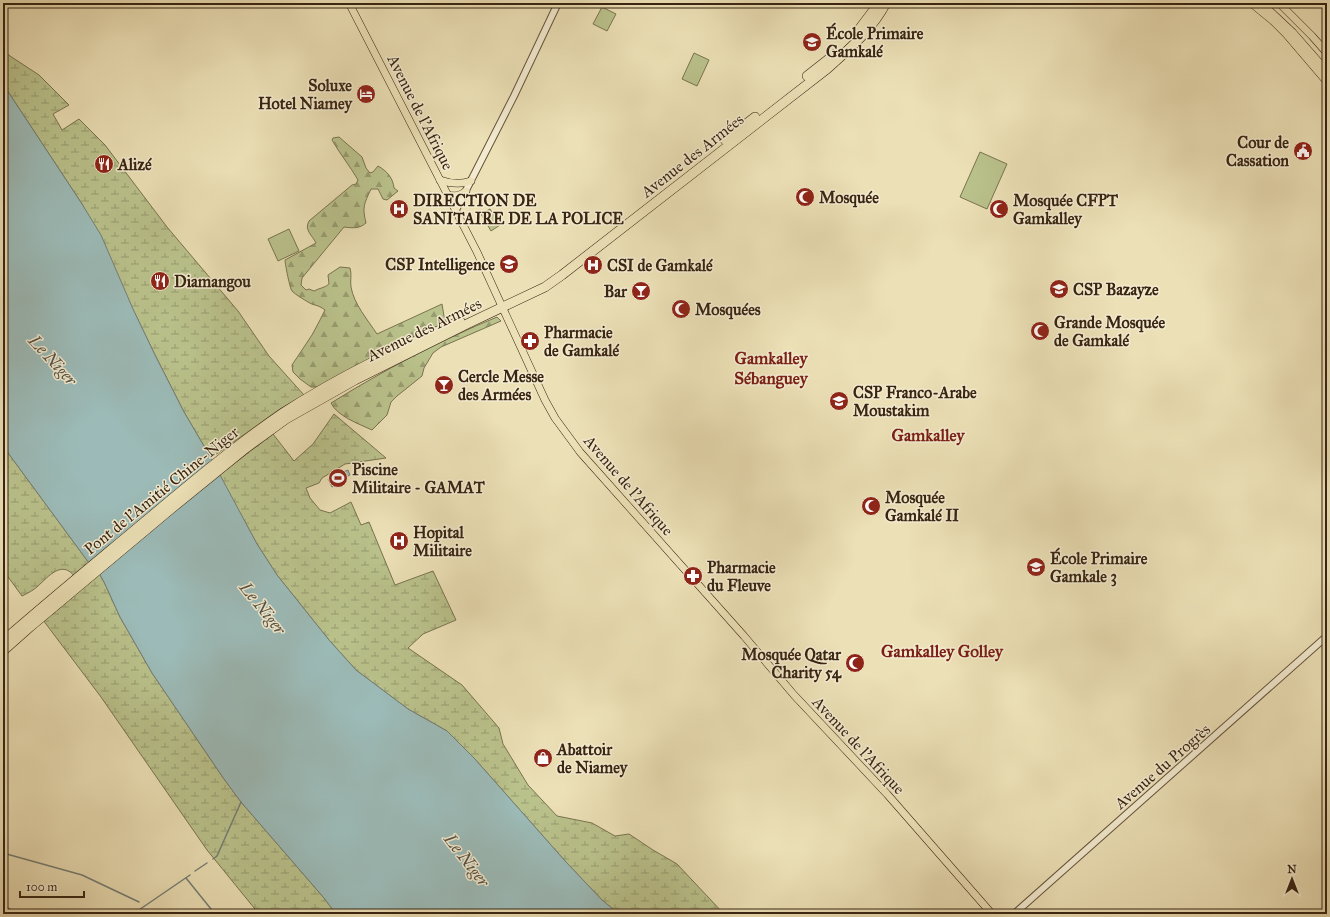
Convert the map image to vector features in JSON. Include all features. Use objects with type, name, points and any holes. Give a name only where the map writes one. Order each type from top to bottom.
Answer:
[{"type":"highway","name":"Avenue des Armées","points":[[501,305],[543,282],[559,271],[844,47],[858,32],[879,3]]},
{"type":"highway","name":"Avenue des Armées","points":[[325,392],[353,377],[400,348],[545,287],[827,69],[860,40],[874,23],[886,3]]},
{"type":"highway","points":[[1260,3],[1292,33],[1327,74]]},
{"type":"highway","points":[[1269,3],[1292,24],[1327,65]]},
{"type":"highway","name":"Pont de l'Amitié Chine-Niger","points":[[27,624],[162,507],[241,443],[283,413],[325,392]]},
{"type":"highway","points":[[3,641],[27,624]]},
{"type":"highway","points":[[3,651],[27,624]]},
{"type":"main road","name":"Avenue de l'Afrique","points":[[349,3],[477,252],[535,379],[555,418],[580,452],[794,695],[887,794],[992,914]]},
{"type":"main road","points":[[1250,3],[1286,34],[1327,82]]},
{"type":"main road","points":[[1279,3],[1303,26],[1327,53]]},
{"type":"main road","points":[[440,180],[455,184],[463,184],[471,181]]},
{"type":"main road","points":[[448,194],[455,196],[461,195],[466,191]]},
{"type":"street","points":[[456,210],[558,3]]},
{"type":"street","name":"Avenue du Progrès","points":[[1014,914],[1327,636]]},
{"type":"green space","points":[[602,7],[616,14],[607,31],[593,24]]},
{"type":"green space","points":[[3,50],[39,75],[69,105],[53,114],[62,130],[79,119],[105,145],[167,227],[238,311],[269,356],[304,395],[280,409],[211,458],[184,412],[155,355],[82,204],[3,84]]},
{"type":"green space","points":[[694,53],[709,60],[697,86],[682,79]]},
{"type":"green space","points":[[339,137],[362,157],[366,168],[370,173],[373,172],[378,166],[384,170],[391,178],[394,188],[398,191],[387,200],[383,199],[378,189],[371,189],[364,206],[366,223],[353,228],[344,227],[302,278],[301,285],[306,290],[309,289],[314,291],[329,284],[328,275],[340,267],[350,268],[351,287],[355,299],[361,311],[377,334],[442,304],[447,323],[322,387],[311,387],[293,372],[292,365],[312,335],[325,310],[310,303],[292,291],[285,260],[316,243],[307,227],[309,221],[352,185],[356,184],[358,180],[332,140],[333,138]]},
{"type":"green space","points":[[980,152],[1007,164],[987,209],[960,197]]},
{"type":"green space","points":[[490,209],[500,225],[491,231],[481,214]]},
{"type":"green space","points":[[289,229],[299,251],[278,261],[268,239]]},
{"type":"green space","points":[[497,317],[501,321],[441,347],[433,353],[424,368],[422,376],[391,402],[387,415],[372,430],[343,416],[331,403],[412,357]]},
{"type":"green space","points":[[334,414],[386,458],[345,464],[322,478],[319,483],[306,488],[310,498],[320,510],[330,513],[351,502],[361,525],[369,522],[395,585],[433,571],[456,620],[423,634],[408,648],[462,685],[499,728],[503,744],[528,785],[557,816],[592,823],[615,836],[629,834],[677,864],[724,914],[619,914],[602,900],[566,862],[474,758],[447,731],[408,709],[356,670],[329,640],[277,575],[257,544],[219,475],[273,434],[294,461],[313,444]]},
{"type":"green space","points":[[3,446],[89,563],[75,577],[70,572],[65,570],[55,571],[35,589],[22,596],[3,570]]},
{"type":"green space","points":[[99,573],[120,617],[152,673],[224,779],[241,802],[336,914],[259,914],[207,850],[101,697],[43,620]]},
{"type":"water","name":"Le Niger","points":[[3,84],[101,235],[133,309],[184,412],[211,458],[257,544],[277,575],[329,640],[356,670],[408,709],[447,731],[474,758],[566,862],[602,900],[619,914],[336,914],[241,802],[152,673],[120,617],[99,573],[89,563],[3,446]]},
{"type":"water","name":"Piscine Militaire - GAMAT","points":[[348,470],[350,475],[346,477],[347,479],[332,487],[328,479],[342,471]]},
{"type":"waterway","points":[[213,859],[217,856],[241,802]]},
{"type":"waterway","points":[[3,853],[82,875],[139,902]]},
{"type":"waterway","points":[[195,871],[207,863]]},
{"type":"waterway","points":[[133,914],[190,875]]},
{"type":"waterway","points":[[186,878],[215,914]]},
{"type":"waterway","points":[[3,906],[20,914]]},
{"type":"place","name":"École Primaire Gamkalé","points":[[812,42]]},
{"type":"place","name":"Soluxe Hotel Niamey","points":[[366,94]]},
{"type":"place","name":"Cour de Cassation","points":[[1303,151]]},
{"type":"place","name":"Alizé","points":[[104,164]]},
{"type":"place","name":"Mosquée","points":[[805,197]]},
{"type":"place","name":"DIRECTION DE SANITAIRE DE LA POLICE","points":[[399,209]]},
{"type":"place","name":"Mosquée CFPT Gamkalley","points":[[999,209]]},
{"type":"place","name":"CSP Intelligence","points":[[509,264]]},
{"type":"place","name":"CSI de Gamkalé","points":[[593,265]]},
{"type":"place","name":"Diamangou","points":[[160,281]]},
{"type":"place","name":"CSP Bazayze","points":[[1059,289]]},
{"type":"place","name":"Bar","points":[[641,291]]},
{"type":"place","name":"Mosquées","points":[[681,309]]},
{"type":"place","name":"Grande Mosquée de Gamkalé","points":[[1040,331]]},
{"type":"place","name":"Pharmacie de Gamkalé","points":[[530,341]]},
{"type":"place","name":"Cercle Messe des Armées","points":[[444,385]]},
{"type":"place","name":"CSP Franco-Arabe Moustakim","points":[[839,401]]},
{"type":"place","name":"Piscine Militaire - GAMAT","points":[[338,478]]},
{"type":"place","name":"Mosquée Gamkalé II","points":[[871,506]]},
{"type":"place","name":"Hopital Militaire","points":[[399,541]]},
{"type":"place","name":"École Primaire Gamkale 3","points":[[1036,567]]},
{"type":"place","name":"Pharmacie du Fleuve","points":[[693,576]]},
{"type":"place","name":"Mosquée Qatar Charity 54","points":[[855,663]]},
{"type":"place","name":"Abattoir de Niamey","points":[[543,758]]},
{"type":"district","name":"Gamkalley Sébanguey","points":[[771,368]]},
{"type":"district","name":"Gamkalley","points":[[928,435]]},
{"type":"district","name":"Gamkalley Golley","points":[[942,651]]}]
